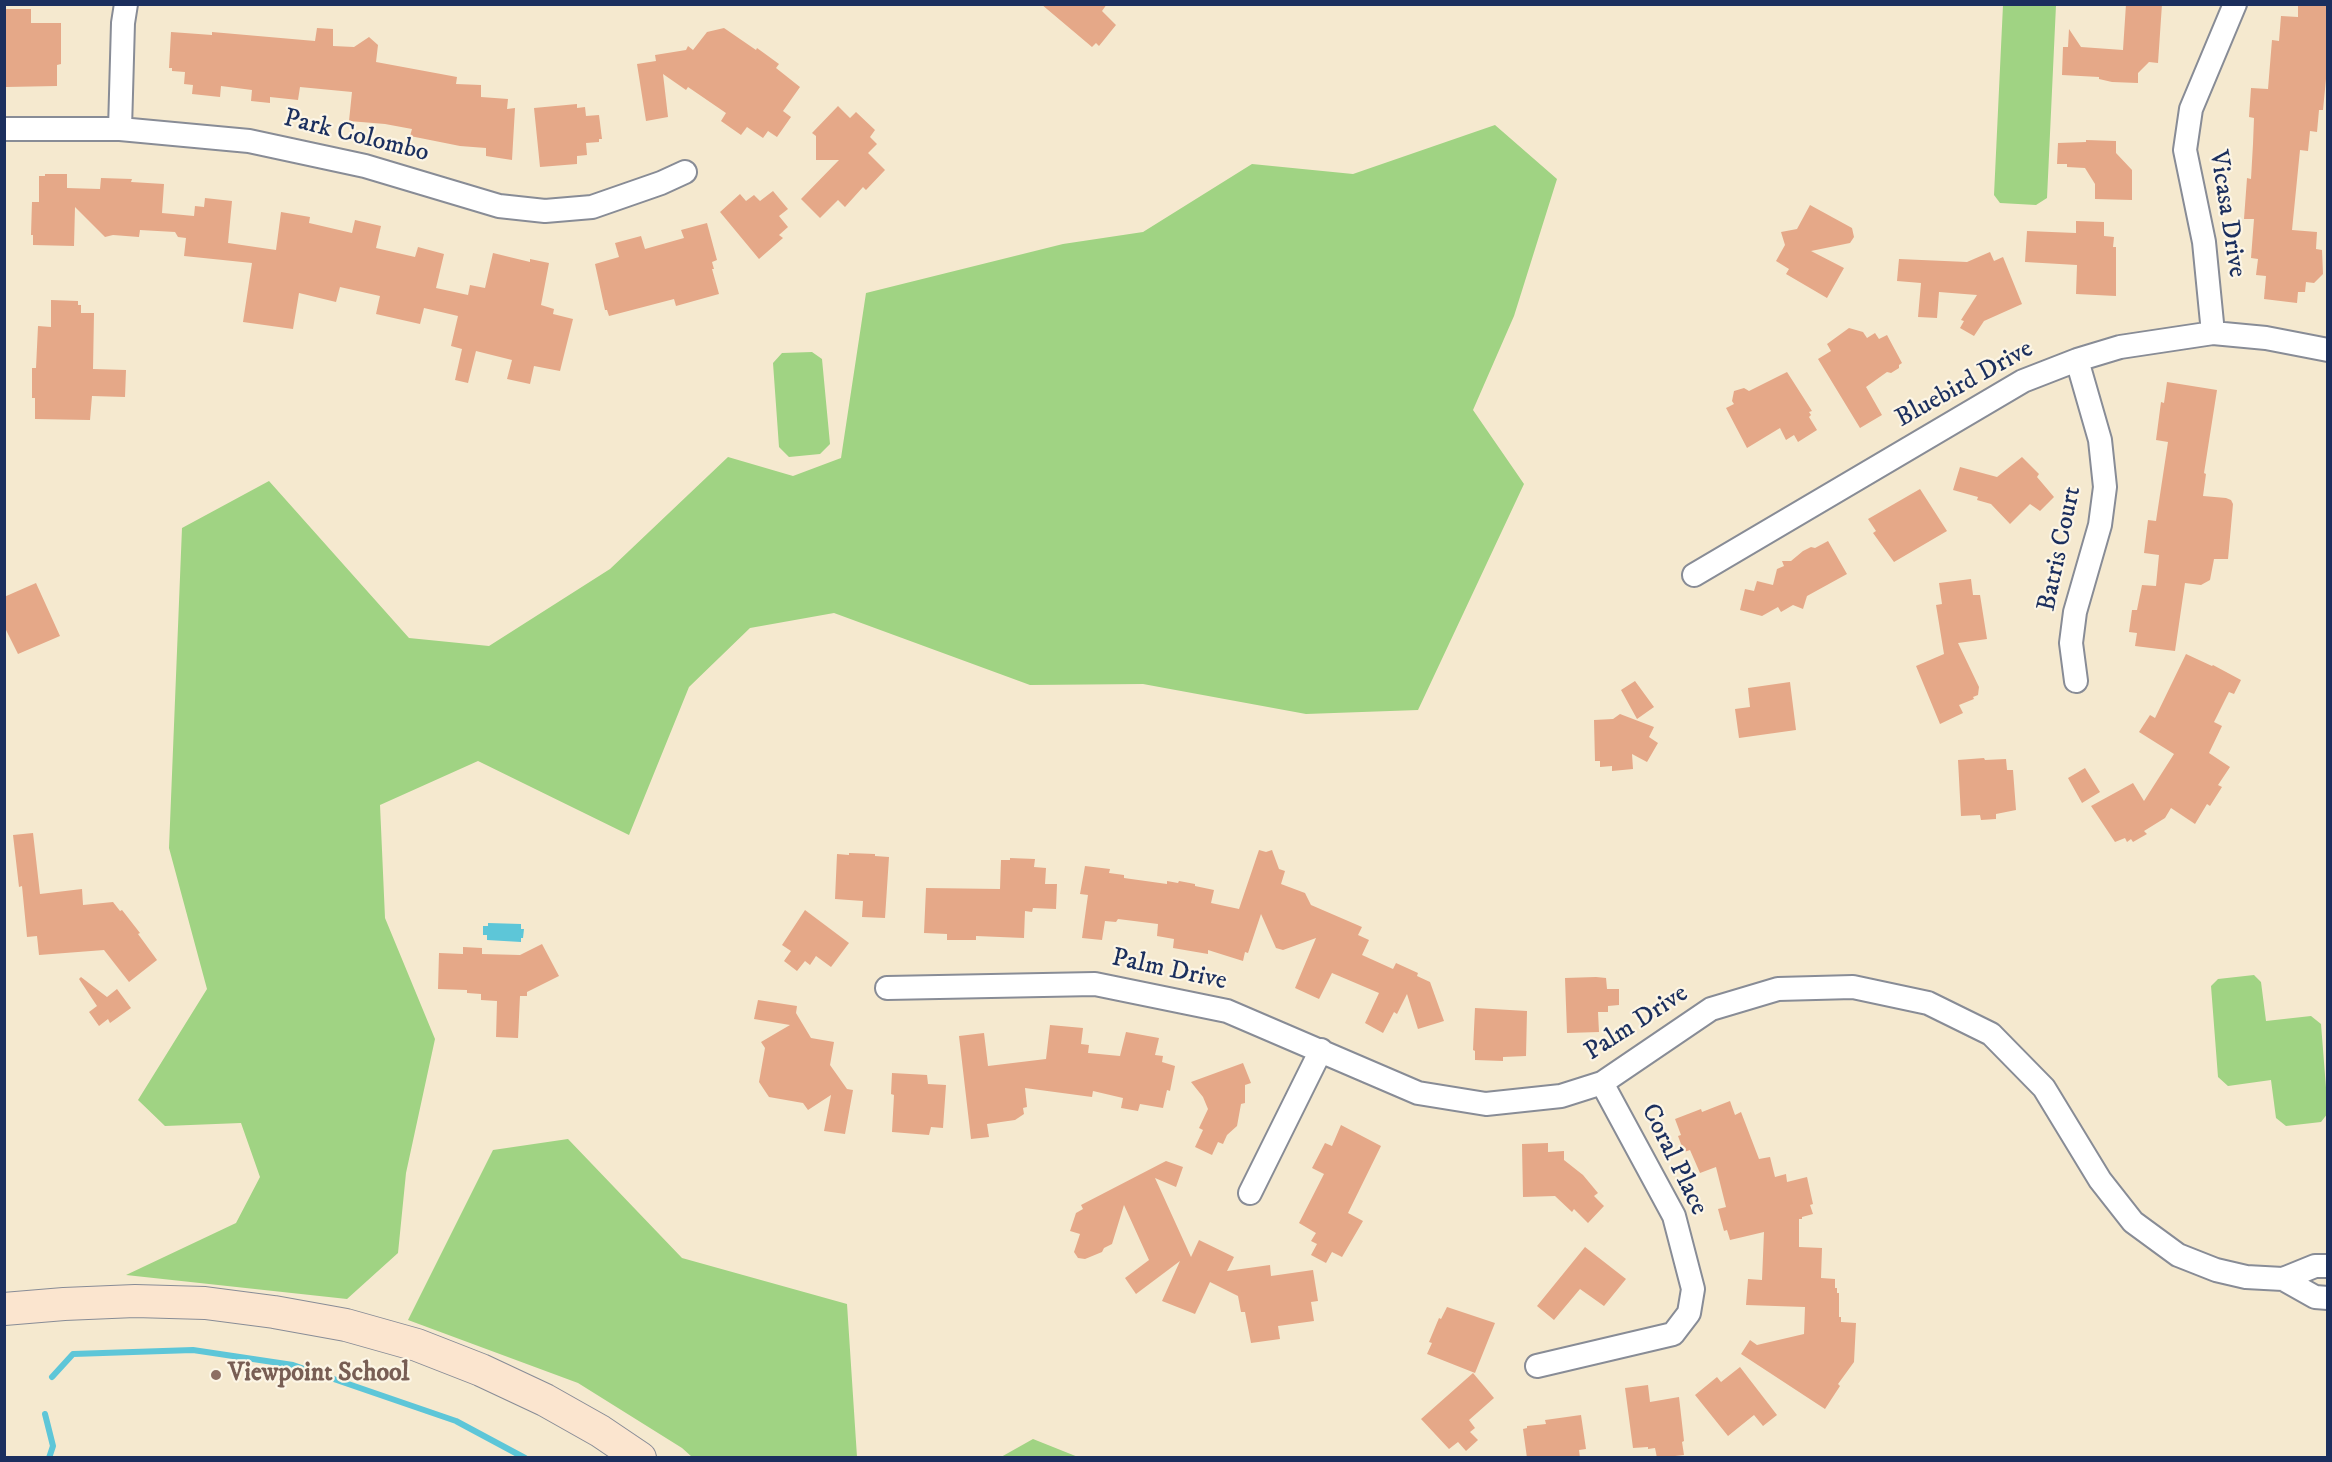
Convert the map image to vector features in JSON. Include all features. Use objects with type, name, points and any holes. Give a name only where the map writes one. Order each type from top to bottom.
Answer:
[{"type":"main road","points":[[4,1309],[135,1301],[205,1303],[346,1325],[417,1345],[481,1370],[600,1431],[640,1458]]},
{"type":"street","points":[[120,129],[123,23],[126,4]]},
{"type":"street","name":"Vicasa Drive","points":[[2213,333],[2204,242],[2185,150],[2191,109],[2235,4]]},
{"type":"street","name":"Park Colombo","points":[[4,129],[120,129],[249,141],[365,166],[499,206],[545,211],[592,207],[661,183],[685,172]]},
{"type":"street","name":"Bluebird Drive","points":[[1694,575],[2023,381],[2078,360],[2120,347],[2213,333],[2266,338],[2328,350]]},
{"type":"street","name":"Batris Court","points":[[2076,681],[2071,643],[2074,623],[2100,525],[2105,487],[2100,440],[2078,360]]},
{"type":"street","name":"Palm Drive","points":[[887,988],[1095,984],[1227,1011],[1418,1093],[1486,1104],[1561,1096],[1602,1083],[1712,1009],[1778,989],[1853,987],[1928,1003],[1991,1034],[2044,1088],[2100,1180],[2133,1222],[2178,1255],[2216,1270],[2247,1277],[2283,1279],[2315,1266],[2328,1266]]},
{"type":"street","points":[[1250,1193],[1321,1050]]},
{"type":"street","name":"Coral Place","points":[[1537,1366],[1673,1334],[1689,1312],[1693,1289],[1674,1216],[1602,1083]]},
{"type":"street","name":"Palm Drive","points":[[2283,1279],[2315,1297],[2328,1298]]},
{"type":"green space","points":[[2003,5],[2056,5],[2047,198],[2036,205],[2000,203],[1994,195]]},
{"type":"green space","points":[[1495,125],[1557,179],[1514,316],[1473,410],[1524,484],[1418,710],[1306,714],[1143,684],[1030,685],[834,613],[750,628],[689,687],[629,835],[478,761],[380,805],[385,918],[435,1039],[406,1173],[398,1253],[347,1299],[126,1275],[236,1223],[260,1177],[241,1123],[165,1126],[138,1100],[207,989],[169,848],[182,528],[269,481],[409,638],[489,646],[610,569],[728,457],[793,476],[841,458],[866,293],[1063,244],[1143,232],[1252,164],[1353,174]]},
{"type":"green space","points":[[812,352],[822,359],[830,444],[820,454],[789,457],[779,447],[773,363],[782,353]]},
{"type":"green space","points":[[2254,975],[2261,982],[2266,1021],[2311,1016],[2321,1024],[2328,1113],[2321,1122],[2286,1126],[2276,1118],[2271,1080],[2228,1086],[2218,1077],[2211,986],[2218,979]]},
{"type":"green space","points":[[568,1139],[682,1258],[847,1304],[857,1457],[692,1457],[682,1448],[578,1383],[408,1320],[493,1150]]},
{"type":"green space","points":[[1033,1439],[1078,1457],[1001,1457]]},
{"type":"water","points":[[488,923],[521,924],[521,929],[524,929],[521,942],[487,940],[487,935],[483,935],[483,926],[488,926]]},
{"type":"building","points":[[1041,4],[1107,4],[1102,11],[1116,25],[1099,46],[1096,43],[1092,47]]},
{"type":"building","points":[[2126,4],[2162,4],[2158,63],[2149,62],[2138,73],[2138,83],[2112,82],[2099,79],[2099,77],[2062,75],[2063,47],[2068,47],[2069,29],[2081,47],[2123,50]]},
{"type":"building","points":[[2298,4],[2328,4],[2328,58],[2323,110],[2319,110],[2317,132],[2310,131],[2308,151],[2300,150],[2292,230],[2317,232],[2316,249],[2322,250],[2323,274],[2314,283],[2306,282],[2305,292],[2298,292],[2297,303],[2264,299],[2266,276],[2256,275],[2258,259],[2251,258],[2254,219],[2244,219],[2247,178],[2251,179],[2253,144],[2254,118],[2249,117],[2251,88],[2268,89],[2272,40],[2279,41],[2281,16],[2298,17]]},
{"type":"building","points":[[6,9],[31,9],[31,23],[61,23],[61,64],[57,65],[57,86],[6,87]]},
{"type":"building","points":[[317,28],[333,29],[333,46],[354,47],[369,37],[378,45],[376,62],[457,77],[456,84],[481,85],[481,97],[508,99],[507,109],[515,108],[512,160],[486,156],[486,148],[460,146],[410,136],[412,129],[349,121],[352,92],[300,87],[298,100],[270,97],[270,103],[251,101],[252,90],[221,86],[220,97],[192,94],[193,85],[184,84],[185,72],[172,71],[172,68],[169,68],[171,32],[212,35],[212,32],[315,41]]},
{"type":"building","points":[[724,28],[779,64],[776,68],[800,87],[783,111],[791,117],[777,137],[768,131],[763,138],[747,127],[741,135],[721,121],[726,113],[688,87],[686,90],[663,74],[668,117],[646,121],[637,64],[656,61],[655,55],[686,50],[688,46],[693,50],[707,32]]},
{"type":"building","points":[[577,104],[577,108],[585,107],[586,116],[599,115],[602,139],[599,139],[599,142],[586,143],[587,155],[577,156],[577,164],[540,167],[534,108]]},
{"type":"building","points":[[838,106],[850,118],[856,112],[875,130],[870,137],[877,144],[868,153],[885,170],[866,190],[863,187],[845,207],[838,200],[820,218],[801,199],[839,160],[816,160],[816,136],[812,133]]},
{"type":"building","points":[[2086,140],[2116,141],[2116,153],[2132,170],[2132,200],[2095,199],[2095,184],[2085,168],[2057,164],[2058,143],[2086,142]]},
{"type":"building","points":[[45,174],[67,174],[67,188],[100,189],[101,178],[132,179],[131,182],[164,184],[162,213],[194,216],[195,206],[204,207],[205,198],[232,201],[228,243],[276,250],[281,212],[310,217],[309,223],[352,233],[355,220],[381,226],[376,248],[415,257],[418,247],[444,254],[436,288],[468,295],[470,285],[485,288],[493,253],[530,262],[530,259],[549,263],[541,305],[554,309],[553,314],[573,319],[560,371],[534,366],[530,384],[507,379],[512,360],[476,351],[468,383],[455,380],[462,349],[451,346],[458,316],[424,308],[420,324],[376,314],[380,296],[340,287],[336,302],[299,293],[293,329],[243,322],[252,263],[184,256],[186,238],[178,237],[175,232],[140,230],[139,237],[113,235],[105,237],[75,207],[74,246],[33,245],[32,202],[39,202],[39,176],[45,176]]},
{"type":"building","points":[[773,191],[788,209],[779,216],[788,227],[779,235],[783,238],[759,259],[720,212],[740,194],[746,201],[754,195],[760,201]]},
{"type":"building","points":[[1810,205],[1852,228],[1854,237],[1850,243],[1811,251],[1844,268],[1827,298],[1786,274],[1789,269],[1776,261],[1785,245],[1781,232],[1797,229]]},
{"type":"building","points":[[2076,221],[2104,222],[2104,236],[2114,237],[2116,296],[2076,294],[2077,265],[2025,262],[2027,231],[2076,233]]},
{"type":"building","points":[[707,223],[717,260],[712,262],[714,269],[712,269],[719,294],[676,306],[674,299],[609,316],[605,310],[595,264],[619,257],[615,243],[641,236],[645,249],[684,238],[681,230]]},
{"type":"building","points":[[1990,252],[1994,261],[2003,257],[2022,304],[1984,321],[1974,336],[1960,328],[1964,321],[1961,320],[1977,295],[1939,292],[1937,318],[1918,317],[1921,283],[1897,281],[1899,259],[1967,262]]},
{"type":"building","points":[[51,300],[78,301],[78,305],[81,305],[81,313],[94,313],[93,369],[126,370],[125,397],[92,396],[90,420],[35,419],[32,368],[36,368],[38,326],[51,327]]},
{"type":"building","points":[[1849,328],[1863,332],[1867,338],[1875,333],[1879,339],[1887,335],[1902,363],[1899,368],[1891,373],[1887,372],[1866,387],[1882,415],[1860,428],[1818,359],[1831,351],[1827,344]]},
{"type":"building","points":[[1787,372],[1812,411],[1809,412],[1811,415],[1809,417],[1817,430],[1798,442],[1794,435],[1786,440],[1780,428],[1747,448],[1726,408],[1734,404],[1732,401],[1734,391],[1744,388],[1749,391]]},
{"type":"building","points":[[2167,382],[2217,390],[2204,473],[2206,474],[2203,496],[2226,498],[2233,504],[2228,559],[2214,559],[2210,580],[2201,585],[2185,583],[2175,651],[2135,646],[2137,633],[2129,632],[2132,610],[2137,610],[2142,585],[2156,586],[2159,555],[2144,553],[2148,520],[2156,521],[2168,442],[2156,440],[2161,402],[2164,403]]},
{"type":"building","points":[[2022,457],[2039,474],[2037,477],[2054,497],[2040,511],[2030,504],[2010,524],[1991,504],[1977,500],[1978,497],[1953,490],[1960,467],[1997,477]]},
{"type":"building","points":[[1920,489],[1947,531],[1894,562],[1873,533],[1876,531],[1868,519]]},
{"type":"building","points":[[1828,541],[1847,574],[1807,596],[1803,609],[1793,605],[1781,612],[1778,607],[1762,616],[1740,610],[1745,589],[1754,591],[1757,581],[1773,585],[1777,569],[1784,566],[1782,561],[1791,561],[1803,551]]},
{"type":"building","points":[[1971,579],[1973,595],[1980,595],[1987,639],[1958,643],[1979,687],[1978,695],[1959,705],[1963,713],[1940,724],[1916,666],[1944,654],[1936,605],[1942,604],[1939,583]]},
{"type":"building","points":[[36,583],[60,636],[18,654],[4,626],[4,597]]},
{"type":"building","points":[[2186,654],[2241,680],[2234,694],[2229,692],[2214,722],[2222,726],[2209,753],[2230,767],[2218,785],[2222,787],[2210,806],[2207,804],[2195,824],[2171,808],[2165,818],[2144,831],[2147,834],[2133,842],[2131,839],[2127,842],[2125,838],[2115,842],[2091,806],[2133,783],[2144,801],[2174,754],[2139,732],[2150,715],[2155,718]]},
{"type":"building","points":[[1635,681],[1654,707],[1637,719],[1621,690]]},
{"type":"building","points":[[1790,682],[1796,730],[1739,738],[1735,709],[1750,707],[1748,688]]},
{"type":"building","points":[[1620,714],[1654,727],[1649,737],[1658,743],[1647,762],[1632,754],[1633,769],[1612,771],[1612,766],[1600,767],[1600,761],[1595,761],[1594,720],[1613,719]]},
{"type":"building","points":[[1984,758],[1985,760],[2006,759],[2007,770],[2013,770],[2016,810],[1996,814],[1996,819],[1981,820],[1980,815],[1961,816],[1958,760]]},
{"type":"building","points":[[2085,768],[2100,792],[2082,803],[2068,778]]},
{"type":"building","points":[[33,833],[40,894],[82,889],[83,905],[113,902],[140,933],[138,934],[157,960],[129,982],[104,950],[39,955],[37,936],[27,937],[22,886],[19,887],[13,835]]},
{"type":"building","points":[[1259,850],[1266,852],[1272,850],[1279,869],[1285,871],[1281,884],[1305,893],[1311,905],[1362,927],[1358,935],[1369,940],[1362,955],[1393,969],[1396,963],[1418,973],[1417,976],[1430,982],[1444,1021],[1418,1029],[1407,994],[1397,1014],[1394,1012],[1383,1033],[1365,1023],[1379,993],[1332,973],[1319,999],[1295,988],[1316,938],[1283,950],[1276,948],[1261,914],[1248,953],[1245,952],[1243,961],[1208,950],[1208,954],[1173,948],[1174,939],[1157,936],[1158,924],[1118,919],[1116,922],[1105,921],[1102,940],[1082,938],[1088,895],[1080,894],[1085,866],[1110,869],[1109,873],[1124,875],[1124,878],[1167,884],[1167,881],[1178,883],[1179,881],[1195,884],[1195,886],[1214,890],[1211,903],[1239,909]]},
{"type":"building","points":[[849,853],[889,857],[885,918],[862,917],[863,901],[835,899],[837,854],[849,855]]},
{"type":"building","points":[[1010,858],[1035,859],[1034,867],[1046,868],[1045,884],[1057,884],[1056,909],[1033,908],[1032,912],[1025,911],[1024,938],[976,936],[976,940],[947,940],[947,934],[924,933],[926,888],[1000,889],[1001,860],[1010,860]]},
{"type":"building","points":[[805,910],[849,943],[831,967],[816,956],[810,965],[805,961],[797,971],[784,961],[791,951],[782,945]]},
{"type":"building","points":[[542,944],[559,976],[527,992],[527,996],[520,996],[518,1038],[496,1037],[497,1001],[481,1000],[481,994],[467,993],[467,990],[438,989],[439,953],[463,954],[463,947],[482,948],[482,954],[520,955]]},
{"type":"building","points":[[81,977],[107,997],[117,989],[131,1008],[110,1023],[108,1019],[99,1026],[89,1012],[97,1006],[79,979]]},
{"type":"building","points":[[1565,978],[1606,978],[1607,989],[1619,989],[1619,1005],[1608,1006],[1608,1012],[1598,1012],[1599,1032],[1567,1033]]},
{"type":"building","points":[[758,1000],[797,1006],[796,1013],[811,1038],[834,1042],[830,1065],[847,1089],[853,1090],[845,1134],[824,1131],[831,1095],[808,1110],[803,1103],[769,1097],[759,1082],[765,1048],[761,1042],[790,1025],[754,1019]]},
{"type":"building","points":[[1475,1008],[1527,1011],[1526,1056],[1503,1057],[1503,1061],[1475,1060],[1473,1050]]},
{"type":"building","points":[[1050,1025],[1083,1028],[1081,1044],[1089,1045],[1088,1053],[1120,1056],[1126,1032],[1159,1038],[1155,1055],[1163,1056],[1162,1062],[1175,1066],[1170,1091],[1167,1090],[1163,1108],[1140,1104],[1138,1111],[1121,1108],[1123,1098],[1093,1091],[1092,1097],[1025,1088],[1027,1107],[1023,1108],[1024,1114],[1015,1120],[987,1124],[989,1137],[971,1139],[959,1036],[984,1033],[988,1066],[1046,1059]]},
{"type":"building","points":[[1243,1063],[1251,1083],[1245,1085],[1245,1103],[1241,1104],[1237,1126],[1227,1135],[1223,1144],[1218,1142],[1212,1155],[1195,1147],[1203,1130],[1199,1128],[1208,1109],[1203,1097],[1191,1082]]},
{"type":"building","points":[[892,1073],[927,1075],[928,1084],[946,1085],[943,1128],[931,1127],[929,1135],[892,1132],[894,1095],[891,1094]]},
{"type":"building","points":[[1730,1101],[1735,1115],[1741,1112],[1759,1159],[1770,1157],[1775,1177],[1786,1174],[1787,1182],[1807,1177],[1813,1214],[1799,1219],[1799,1247],[1822,1248],[1821,1278],[1835,1279],[1835,1288],[1839,1293],[1841,1322],[1856,1323],[1854,1362],[1838,1384],[1840,1386],[1825,1409],[1741,1354],[1750,1340],[1757,1345],[1804,1334],[1805,1307],[1746,1305],[1748,1279],[1762,1280],[1764,1232],[1730,1240],[1727,1230],[1724,1231],[1718,1209],[1726,1207],[1716,1167],[1700,1173],[1690,1150],[1684,1152],[1678,1136],[1681,1135],[1675,1119]]},
{"type":"building","points":[[1341,1125],[1381,1146],[1348,1213],[1363,1221],[1342,1257],[1332,1252],[1326,1263],[1311,1255],[1317,1244],[1311,1241],[1316,1233],[1299,1223],[1324,1174],[1312,1168],[1325,1143],[1332,1146]]},
{"type":"building","points":[[1548,1143],[1548,1152],[1564,1151],[1564,1160],[1583,1175],[1598,1193],[1594,1196],[1604,1206],[1588,1223],[1574,1209],[1572,1212],[1555,1196],[1523,1197],[1522,1144]]},
{"type":"building","points":[[1166,1161],[1183,1167],[1176,1187],[1155,1178],[1191,1257],[1199,1240],[1234,1257],[1227,1271],[1270,1265],[1271,1276],[1313,1270],[1318,1301],[1311,1302],[1314,1321],[1278,1326],[1280,1339],[1251,1343],[1245,1312],[1241,1312],[1238,1296],[1210,1282],[1195,1314],[1162,1301],[1180,1261],[1136,1294],[1125,1278],[1149,1260],[1124,1205],[1112,1244],[1104,1248],[1102,1252],[1085,1259],[1078,1258],[1074,1252],[1080,1234],[1070,1231],[1076,1213],[1083,1209],[1081,1205]]},
{"type":"building","points":[[1585,1247],[1626,1279],[1604,1306],[1580,1289],[1554,1320],[1537,1306]]},
{"type":"building","points":[[1447,1307],[1495,1323],[1475,1373],[1427,1354],[1432,1343],[1429,1342],[1439,1318],[1441,1319]]},
{"type":"building","points":[[1740,1367],[1777,1415],[1763,1426],[1754,1415],[1728,1436],[1695,1395],[1717,1377],[1721,1382]]},
{"type":"building","points":[[1473,1373],[1494,1398],[1469,1420],[1475,1428],[1470,1432],[1478,1440],[1466,1451],[1458,1442],[1449,1449],[1421,1419]]},
{"type":"building","points":[[1648,1385],[1650,1402],[1679,1397],[1684,1455],[1657,1458],[1655,1448],[1633,1448],[1625,1388]]},
{"type":"building","points":[[1581,1415],[1586,1449],[1579,1450],[1580,1458],[1527,1458],[1523,1429],[1527,1426],[1546,1424],[1545,1420]]},
{"type":"waterway","points":[[52,1377],[73,1354],[193,1350],[293,1365],[456,1421],[525,1458]]},
{"type":"waterway","points":[[45,1414],[53,1446],[49,1458]]},
{"type":"place","name":"Viewpoint School","points":[[216,1375]]}]
